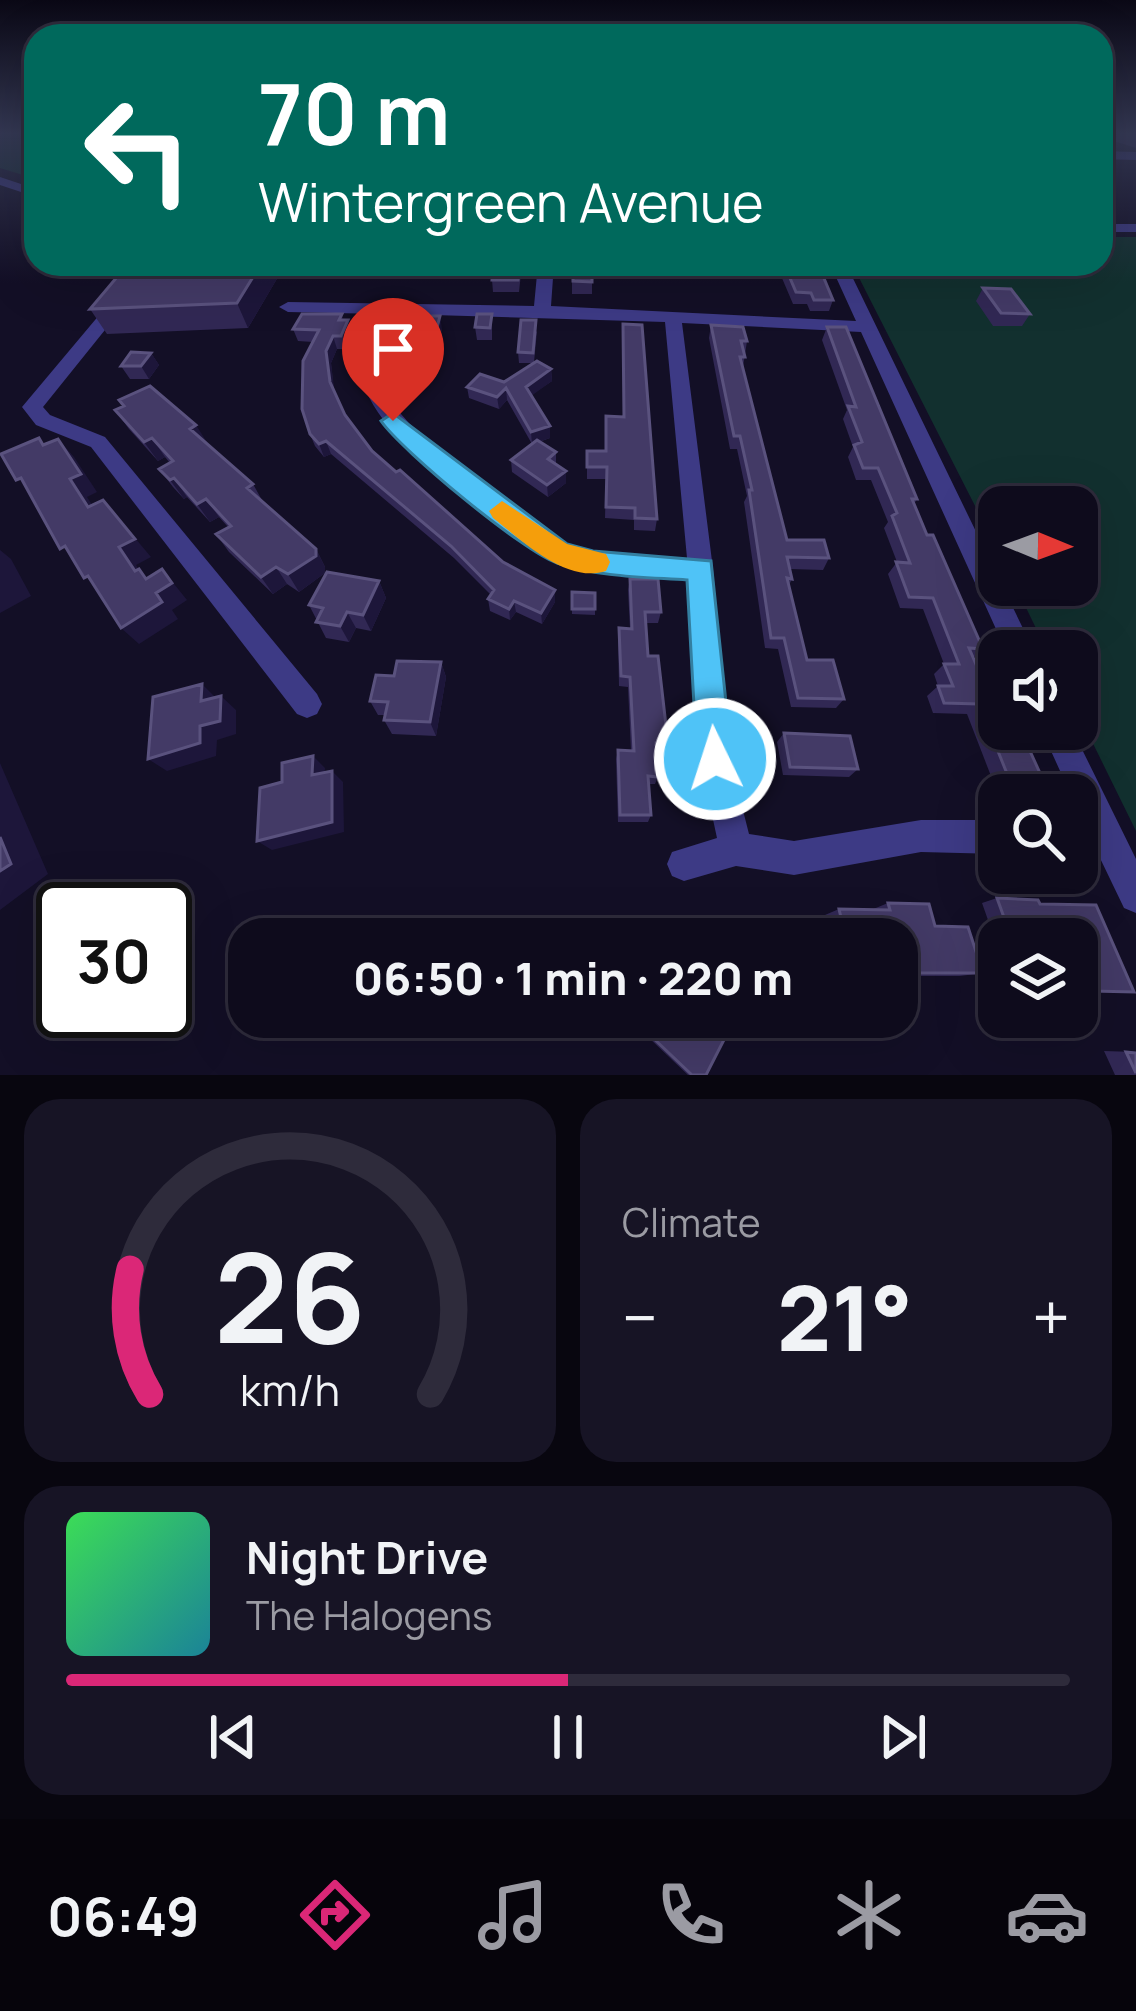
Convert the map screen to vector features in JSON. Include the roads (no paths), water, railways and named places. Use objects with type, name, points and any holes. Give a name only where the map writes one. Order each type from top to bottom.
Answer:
[{"type":"street","points":[[140,276],[32,407],[43,420],[98,442],[307,704]]},
{"type":"street","points":[[542,311],[545,276]]},
{"type":"street","points":[[844,276],[1010,630]]},
{"type":"street","points":[[288,308],[542,311],[868,327]]},
{"type":"street","points":[[392,310],[374,359],[372,385],[393,421],[431,458],[559,553],[593,562],[701,569]]},
{"type":"street","points":[[673,319],[701,569],[715,759],[736,849]]},
{"type":"street","points":[[684,864],[736,849],[794,858],[921,836],[978,837]]},
{"type":"street","points":[[1098,847],[1136,896]]}]
